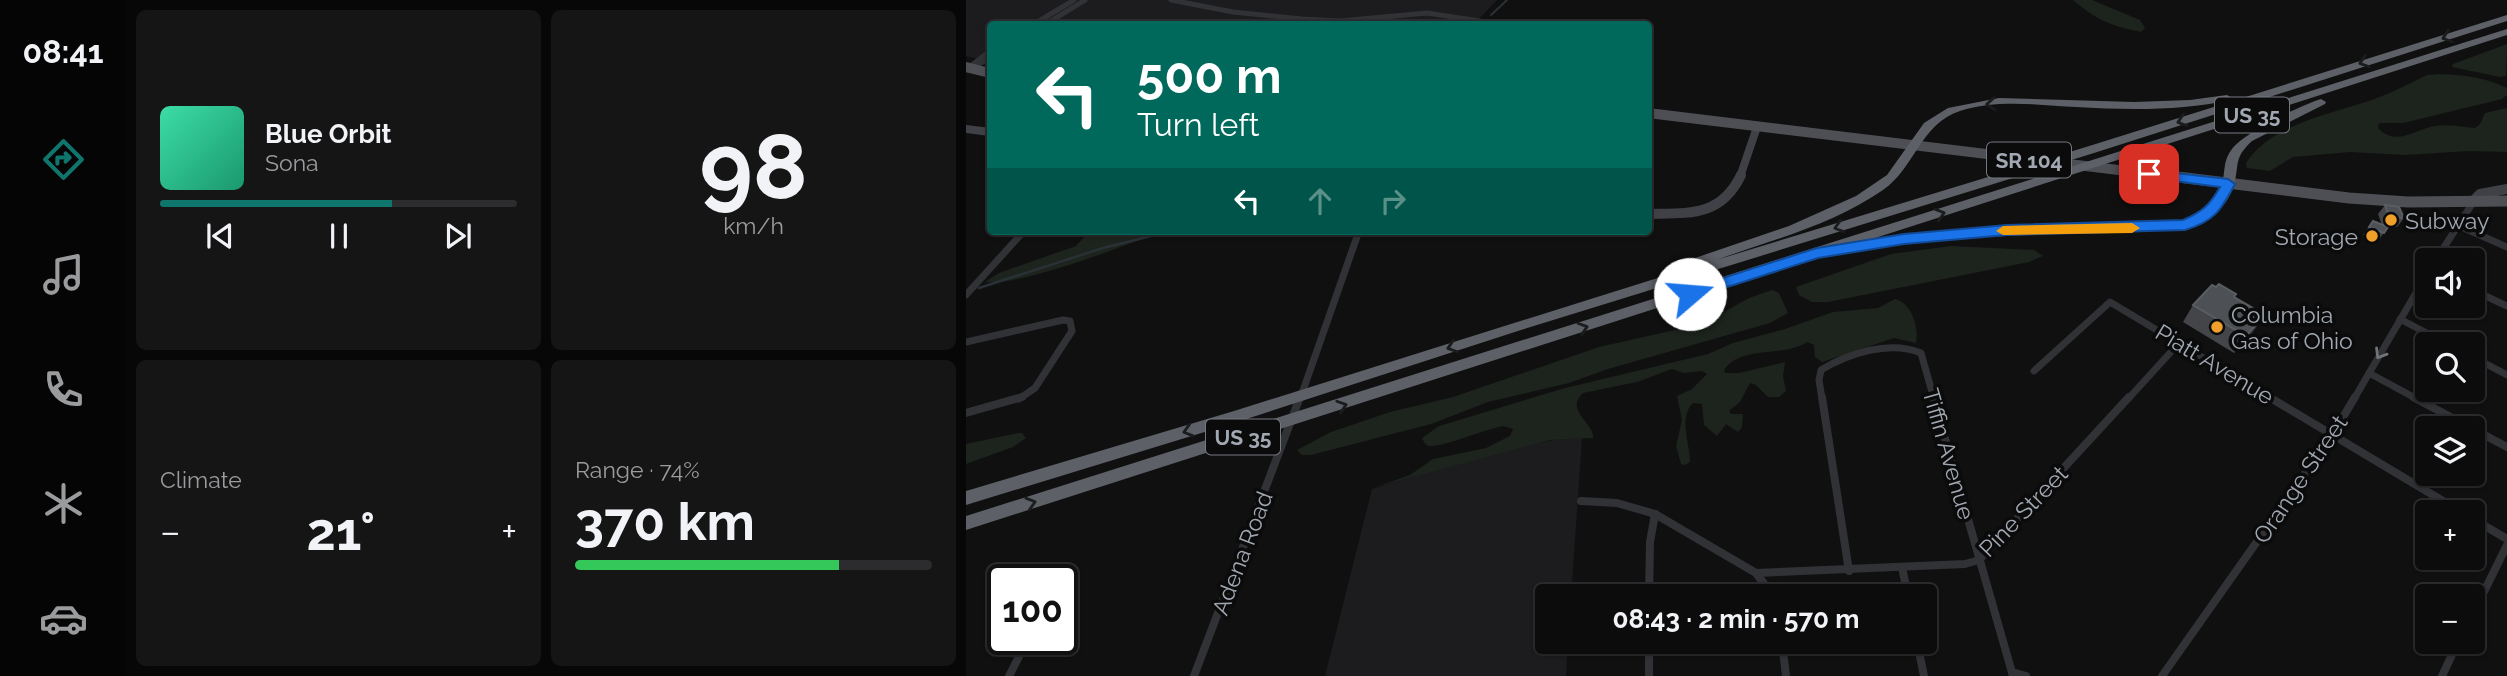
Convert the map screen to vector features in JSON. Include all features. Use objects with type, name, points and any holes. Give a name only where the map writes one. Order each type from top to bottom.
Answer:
[{"type":"highway","name":"US 35","points":[[966,498],[1247,413],[2507,18]]},
{"type":"highway","name":"US 35","points":[[966,523],[2507,33]]},
{"type":"highway","points":[[1817,253],[1949,234],[2185,225],[2207,216],[2216,207],[2228,184],[2233,155],[2248,139],[2308,107],[2391,76],[2413,63]]},
{"type":"highway","points":[[1622,294],[1654,278],[1801,225],[1854,202],[1884,184],[1902,162],[1910,145],[1929,124],[1951,110],[1985,103],[2208,102],[2294,84]]},
{"type":"main road","points":[[967,68],[987,72]]},
{"type":"main road","name":"SR 104","points":[[1652,114],[2388,201],[2507,201]]},
{"type":"street","points":[[1039,21],[1074,0]]},
{"type":"street","points":[[1051,21],[1085,0]]},
{"type":"street","points":[[1171,0],[1233,12],[1318,21],[1427,13],[1479,21]]},
{"type":"street","points":[[967,68],[987,53]]},
{"type":"street","points":[[967,68],[987,60]]},
{"type":"street","points":[[1652,215],[1700,213],[1726,202],[1739,185],[1757,127]]},
{"type":"street","points":[[966,129],[987,132]]},
{"type":"street","points":[[2443,248],[2480,194],[2507,189]]},
{"type":"street","points":[[2457,225],[2507,247]]},
{"type":"street","points":[[966,295],[1020,235]]},
{"type":"street","name":"Adena Road","points":[[1194,676],[1279,457],[1358,235]]},
{"type":"street","name":"Orange Street","points":[[2162,676],[2333,434],[2415,294]]},
{"type":"street","points":[[2485,296],[2507,306]]},
{"type":"street","name":"Piatt Avenue","points":[[2034,371],[2110,302],[2442,500]]},
{"type":"street","points":[[2400,319],[2424,332]]},
{"type":"street","points":[[966,342],[1063,320],[1070,321],[1072,325],[1072,331],[1035,388],[1020,399],[966,413]]},
{"type":"street","name":"Pine Street","points":[[1756,573],[1902,568],[1965,564],[1979,560],[2180,342]]},
{"type":"street","name":"Tiffin Avenue","points":[[1849,570],[1819,380],[1821,370],[1838,361],[1893,346],[1914,348],[1921,353],[2013,674]]},
{"type":"street","points":[[2485,363],[2507,375]]},
{"type":"street","points":[[2369,373],[2507,447]]},
{"type":"street","points":[[1581,501],[1617,503],[1655,514],[1756,573],[1764,584]]},
{"type":"street","points":[[1649,584],[1650,542],[1655,514]]},
{"type":"street","points":[[2485,526],[2507,539]]},
{"type":"street","points":[[2485,590],[2507,545]]},
{"type":"street","points":[[1902,568],[1905,584]]},
{"type":"street","points":[[1649,654],[1649,676]]},
{"type":"street","points":[[1783,654],[1786,676]]},
{"type":"street","points":[[1919,654],[1924,676]]},
{"type":"street","points":[[2442,676],[2452,654]]},
{"type":"street","points":[[1009,676],[1020,655]]},
{"type":"street","points":[[2013,674],[2026,676]]},
{"type":"shaded area","points":[[966,0],[1497,0],[1477,21],[987,21],[987,61],[966,56]]},
{"type":"shaded area","points":[[2073,0],[2092,0],[2140,20],[2145,28],[2141,32],[2112,25],[2089,13]]},
{"type":"shaded area","points":[[2507,44],[2506,76],[2452,67],[2453,64]]},
{"type":"shaded area","points":[[2427,75],[2479,78],[2507,88],[2507,95],[2502,99],[2403,123],[2379,123],[2378,128],[2385,134],[2399,137],[2441,125],[2475,128],[2485,113],[2507,108],[2507,152],[2469,151],[2405,155],[2350,152],[2293,157],[2270,171],[2247,168],[2246,163],[2258,149],[2288,129],[2383,96]]},
{"type":"shaded area","points":[[1083,235],[1152,235],[1047,272],[1001,282],[985,282],[999,273],[1076,246],[1085,236]]},
{"type":"shaded area","points":[[1951,246],[2034,250],[2043,256],[2029,262],[1828,302],[1812,302],[1799,295],[1796,287],[1891,254]]},
{"type":"shaded area","points":[[1772,290],[1779,293],[1788,313],[1770,323],[1608,369],[1569,383],[1488,402],[1431,424],[1311,455],[1302,455],[1297,450],[1331,432],[1390,412],[1453,397],[1599,347],[1702,324],[1749,298]]},
{"type":"shaded area","points":[[1895,299],[1906,305],[1913,316],[1916,343],[1894,338],[1822,362],[1815,357],[1814,345],[1807,342],[1786,350],[1751,354],[1731,362],[1724,370],[1725,373],[1739,373],[1785,362],[1783,376],[1786,391],[1779,397],[1768,397],[1756,385],[1750,383],[1740,402],[1729,411],[1731,414],[1743,414],[1742,427],[1738,432],[1726,424],[1717,436],[1704,425],[1702,404],[1693,403],[1685,423],[1690,462],[1685,465],[1681,464],[1676,446],[1682,420],[1677,396],[1692,389],[1707,374],[1702,371],[1684,373],[1672,369],[1637,382],[1583,393],[1578,399],[1578,411],[1590,427],[1593,438],[1550,440],[1376,487],[1410,475],[1433,459],[1486,448],[1510,436],[1513,429],[1503,426],[1445,444],[1427,445],[1422,438],[1439,426],[1565,388],[1708,354],[1733,343],[1833,312],[1878,308]]},
{"type":"shaded area","points":[[1022,433],[1026,438],[1013,447],[966,464],[966,444]]},
{"type":"shaded area","points":[[1582,438],[1572,584],[1535,584],[1535,654],[1567,654],[1566,676],[1325,676],[1372,489],[1491,453],[1553,440]]},
{"type":"building","points":[[2385,205],[2399,207],[2404,218],[2389,216]]},
{"type":"building","points":[[2373,221],[2388,227],[2384,233],[2369,227]]},
{"type":"building","points":[[2219,284],[2236,294],[2234,297],[2265,315],[2246,336],[2193,305],[2212,285],[2216,287]]},
{"type":"waterway","points":[[1491,15],[1507,0]]},
{"type":"waterway","points":[[979,288],[1103,248],[1155,235]]},
{"type":"slow traffic","points":[[2003,231],[2132,228]]},
{"type":"place","name":"Subway","points":[[2391,220]]},
{"type":"place","name":"Storage","points":[[2372,236]]},
{"type":"place","name":"Columbia Gas of Ohio","points":[[2217,327]]},
{"type":"route","points":[[1690,294],[1817,253],[1904,239],[2007,230],[2185,225],[2207,216],[2216,207],[2228,184],[2149,174]]}]
